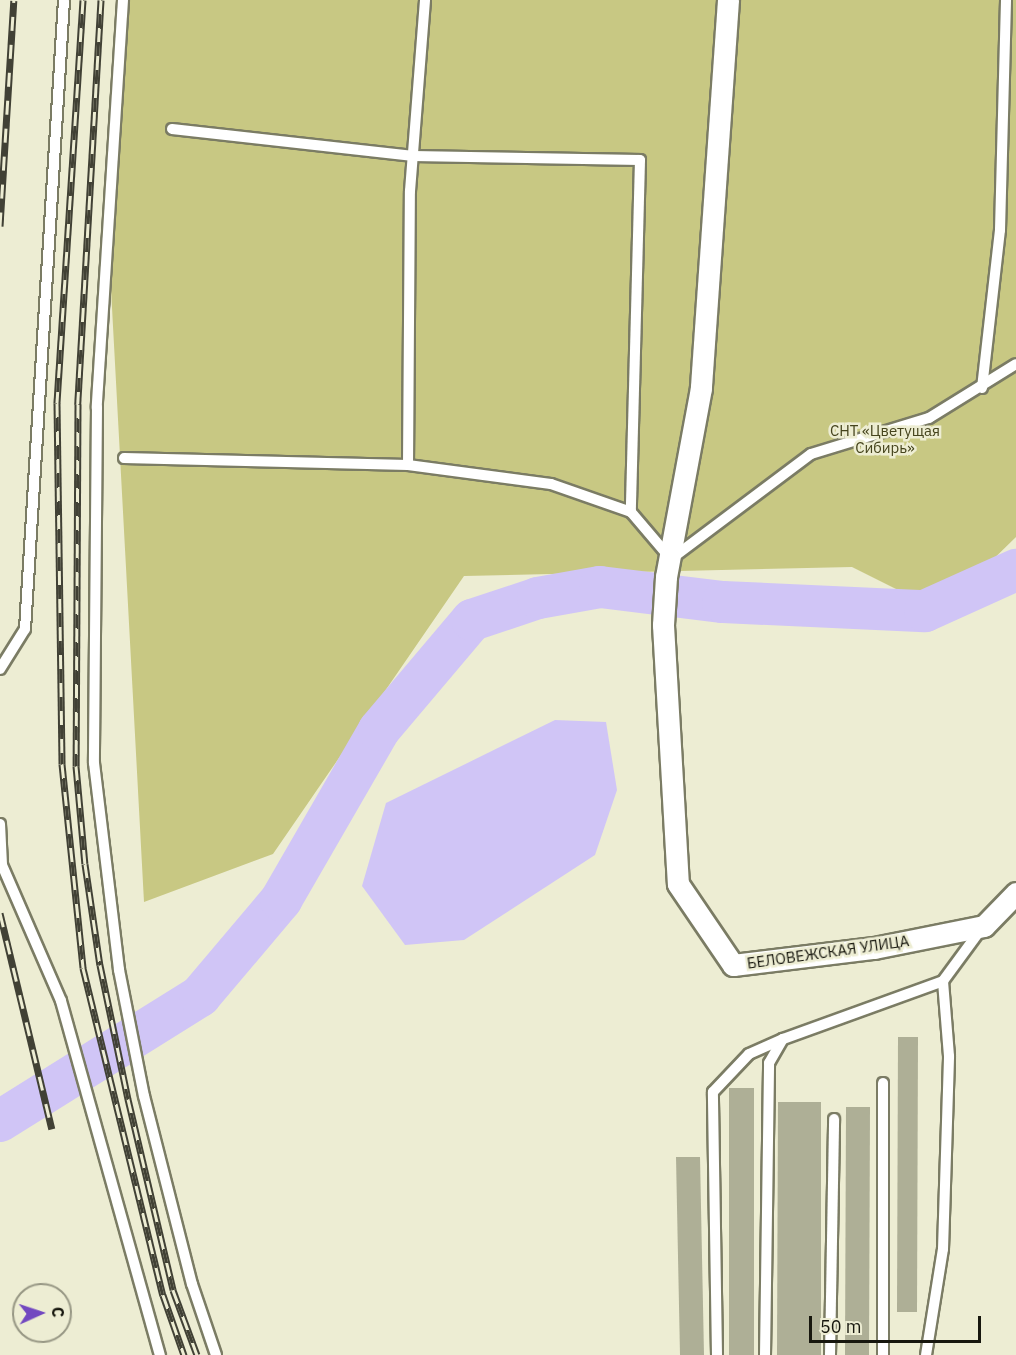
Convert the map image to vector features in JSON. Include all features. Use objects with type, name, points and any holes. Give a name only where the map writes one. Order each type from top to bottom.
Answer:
[{"type":"street","points":[[669,568],[701,388],[728,0]]},
{"type":"street","name":"БЕЛОВЕЖСКАЯ УЛИЦА","points":[[669,568],[663,625],[678,884],[733,965],[874,948],[984,926]]},
{"type":"street","points":[[984,926],[1016,893]]},
{"type":"lane","points":[[0,669],[25,629],[64,0]]},
{"type":"lane","points":[[123,0],[97,407],[94,763],[119,970],[144,1096],[192,1284],[216,1355]]},
{"type":"lane","points":[[408,465],[413,156],[425,0]]},
{"type":"lane","points":[[982,388],[1000,230],[1006,0]]},
{"type":"lane","points":[[172,129],[413,156],[640,160],[631,512],[669,568],[811,454],[929,418],[982,388],[1016,364]]},
{"type":"lane","points":[[124,459],[408,465],[551,484],[631,512]]},
{"type":"lane","points":[[0,824],[2,865],[61,1001],[160,1355]]},
{"type":"lane","points":[[717,1355],[713,1092],[749,1054],[783,1039],[943,981],[984,926]]},
{"type":"lane","points":[[926,1355],[943,1249],[949,1056],[943,981]]},
{"type":"lane","points":[[765,1355],[769,1064],[783,1039]]},
{"type":"lane","points":[[883,1083],[883,1355]]},
{"type":"lane","points":[[830,1355],[834,1119]]},
{"type":"green space","name":"СНТ «Цветущая Сибирь»","points":[[126,0],[1016,0],[1016,537],[974,578],[932,607],[852,567],[464,576],[273,854],[144,902],[109,252]]},
{"type":"shaded area","points":[[555,720],[606,722],[617,790],[595,855],[464,940],[405,945],[362,886],[386,803]]},
{"type":"building","points":[[898,1037],[918,1037],[917,1312],[897,1312]]},
{"type":"building","points":[[729,1088],[754,1088],[754,1355],[729,1355]]},
{"type":"building","points":[[778,1102],[821,1102],[821,1355],[777,1355]]},
{"type":"building","points":[[846,1107],[870,1107],[869,1355],[845,1355]]},
{"type":"building","points":[[676,1157],[700,1157],[704,1355],[680,1355]]},
{"type":"waterway","points":[[0,1121],[200,996],[281,900],[379,730],[472,620],[538,598],[600,587],[723,602],[925,611],[1016,570]]},
{"type":"railway","points":[[0,226],[14,0]]},
{"type":"railway","points":[[83,0],[57,403],[62,764],[83,968],[163,1295],[184,1355]]},
{"type":"railway","points":[[101,0],[78,404],[76,766],[85,864],[100,965],[128,1099],[173,1290],[197,1355]]},
{"type":"railway","points":[[0,913],[52,1129]]}]
